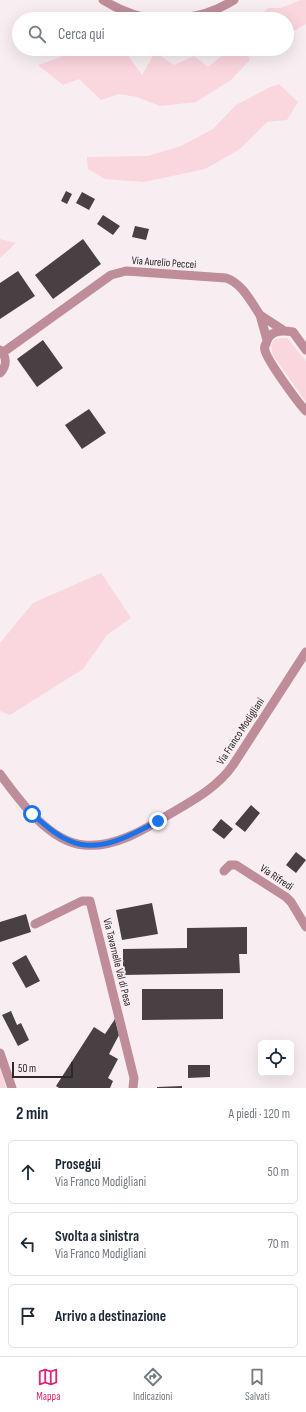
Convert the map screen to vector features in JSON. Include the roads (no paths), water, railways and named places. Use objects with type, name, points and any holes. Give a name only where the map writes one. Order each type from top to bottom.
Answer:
[{"type":"street","points":[[103,0],[116,8],[128,12]]},
{"type":"street","points":[[212,12],[234,0]]},
{"type":"street","name":"Via Aurelio Peccei","points":[[1,352],[111,275],[126,271],[226,278],[233,280],[239,285],[260,315],[267,340],[264,349],[269,360],[306,411]]},
{"type":"street","name":"Via Aurelio Peccei","points":[[260,315],[283,330],[293,332],[306,350]]},
{"type":"street","points":[[267,340],[272,333],[283,330]]},
{"type":"street","points":[[0,373],[4,367],[5,361],[1,352]]},
{"type":"street","name":"Via Franco Modigliani","points":[[0,774],[28,809],[49,829],[62,838],[78,844],[89,846],[100,845],[123,839],[158,821],[206,792],[220,781],[233,765],[306,652]]},
{"type":"street","name":"Via Rifredi","points":[[224,871],[230,865],[236,865],[286,897],[291,902],[306,927]]},
{"type":"street","name":"Via Tavarnelle Val di Pesa","points":[[35,924],[82,901],[90,901],[134,1078],[133,1088]]},
{"type":"street","points":[[0,1053],[12,1088]]}]
